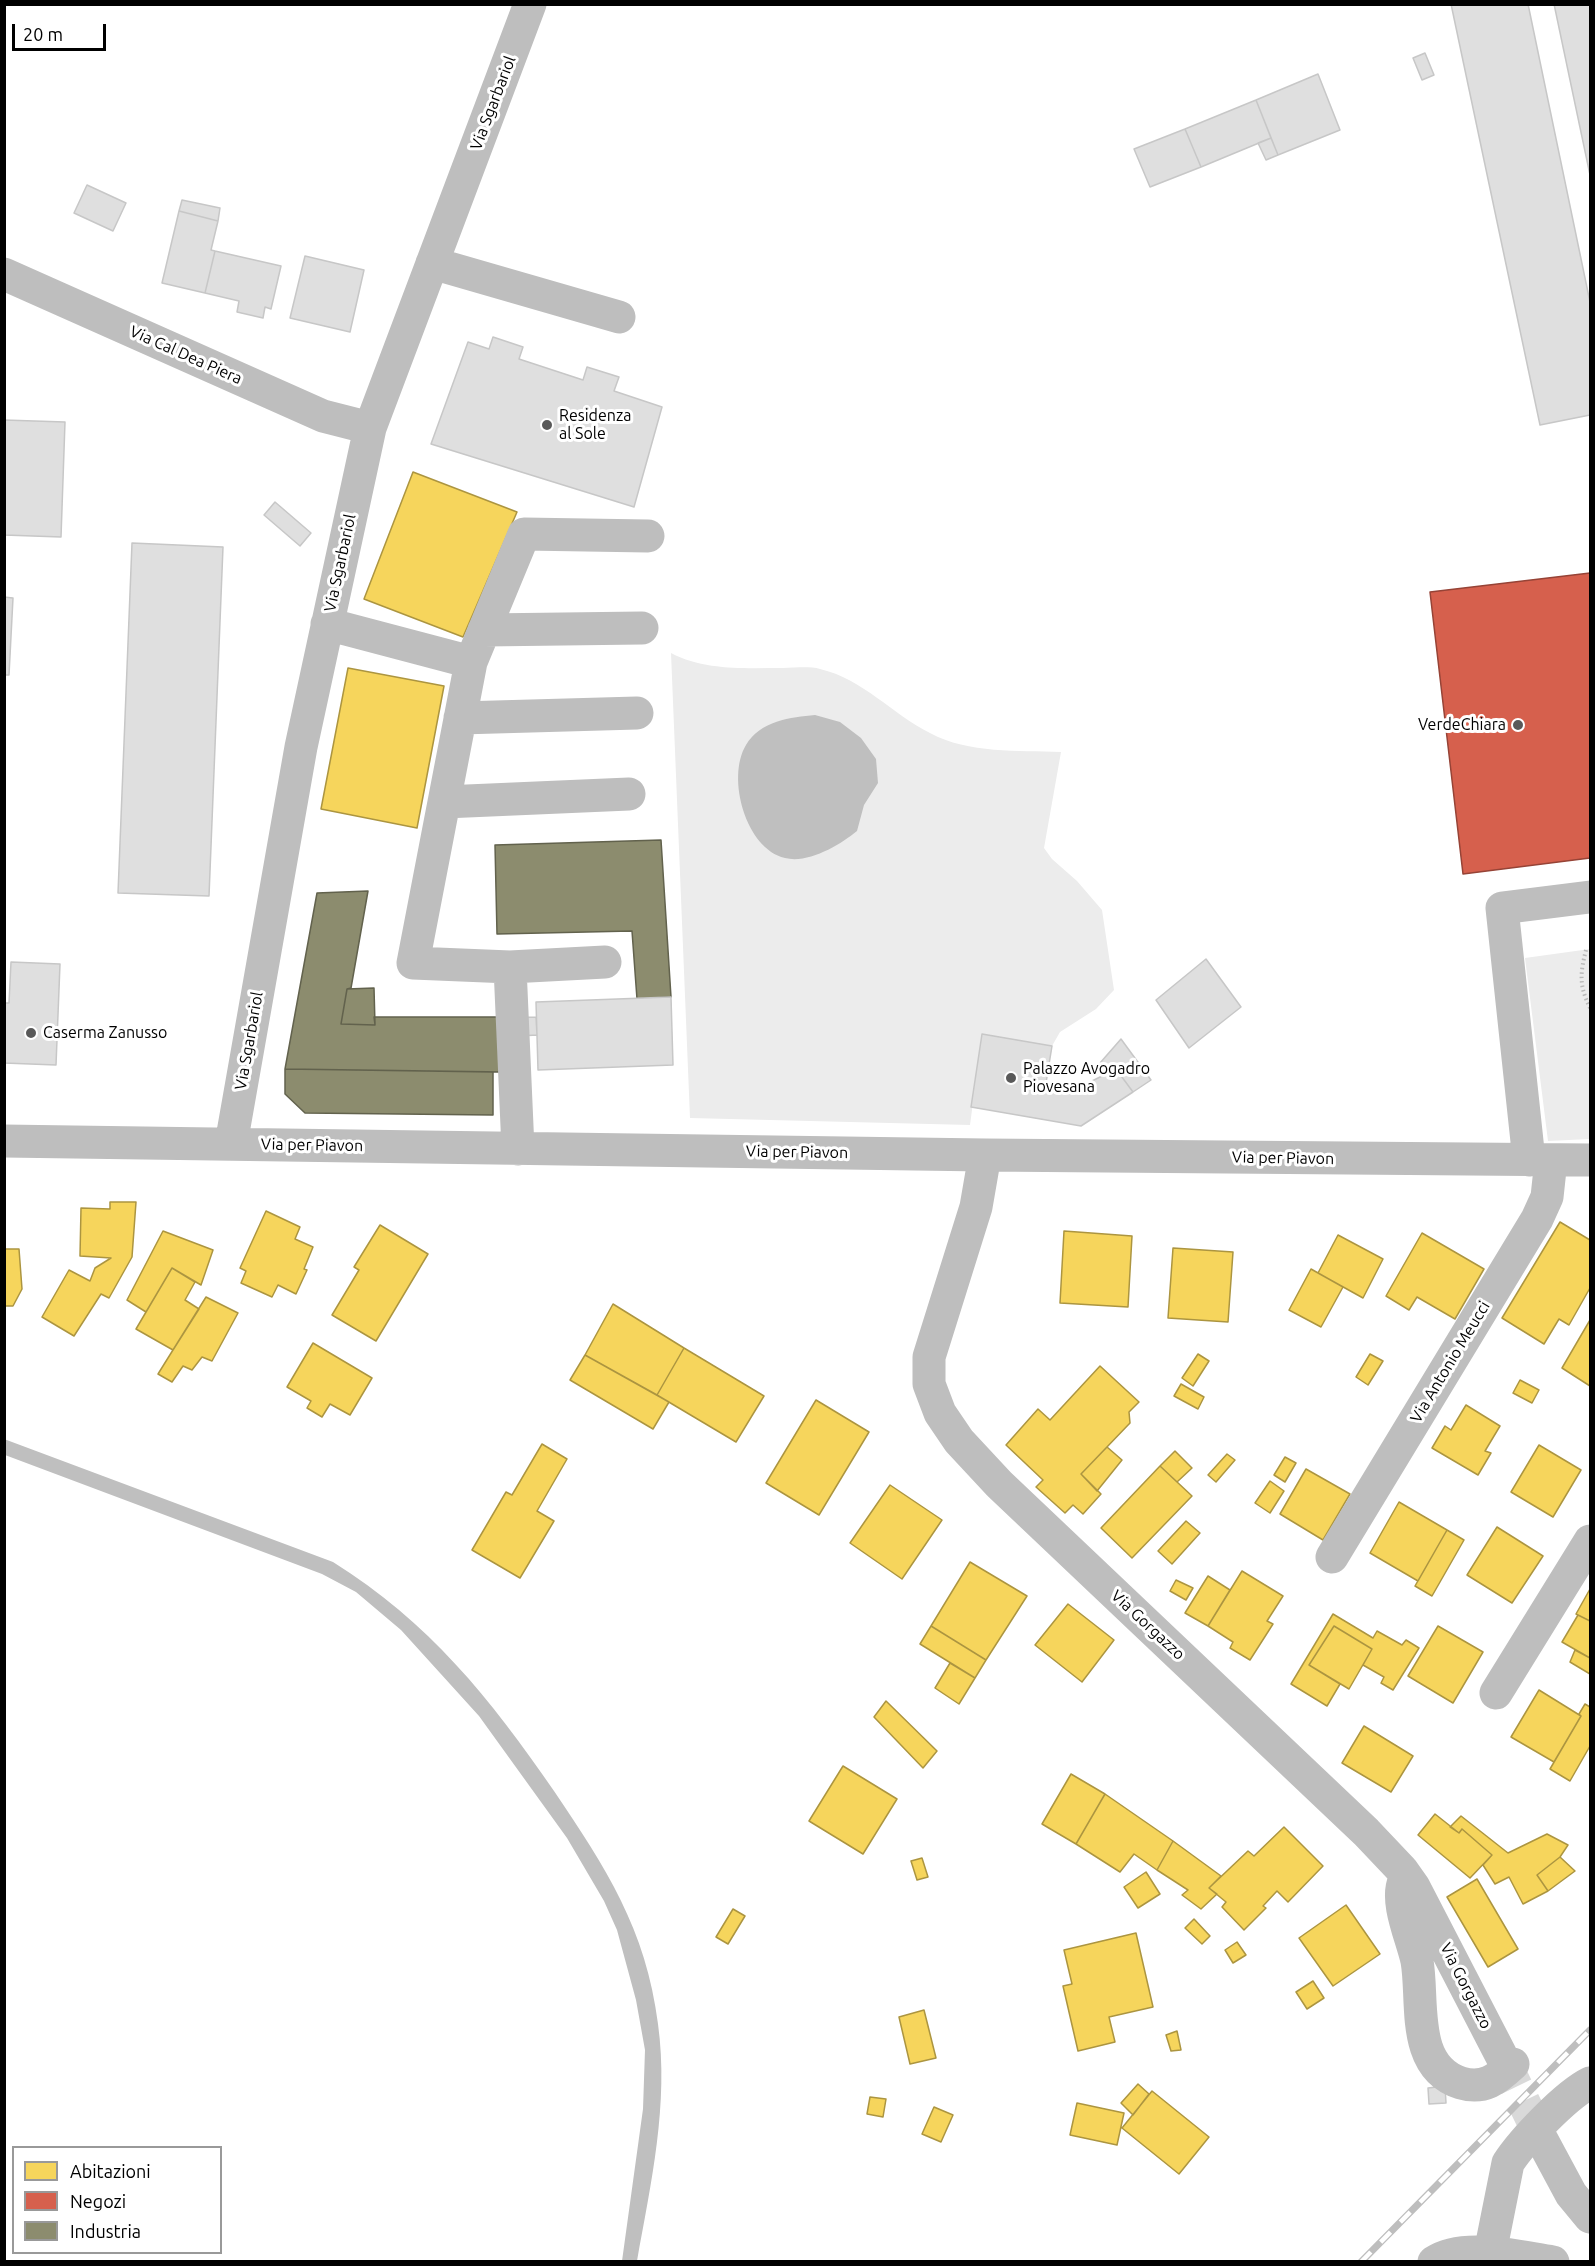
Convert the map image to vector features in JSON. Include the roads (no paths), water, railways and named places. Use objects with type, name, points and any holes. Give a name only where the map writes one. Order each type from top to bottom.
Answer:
[{"type":"street","name":"Via Sgarbariol","points":[[231,1144],[301,747],[370,428],[530,4]]},
{"type":"street","points":[[432,263],[619,317]]},
{"type":"street","name":"Via Cal Dea Piera","points":[[4,274],[322,416],[370,428]]},
{"type":"street","points":[[605,962],[510,967],[413,963],[471,662],[524,534],[648,536]]},
{"type":"street","points":[[327,624],[471,662]]},
{"type":"street","points":[[484,630],[642,628]]},
{"type":"street","points":[[460,718],[637,713]]},
{"type":"street","points":[[444,802],[629,794]]},
{"type":"street","name":"Via Antonio Meucci","points":[[1332,1557],[1537,1219],[1547,1197],[1502,908],[1590,897]]},
{"type":"street","points":[[510,967],[518,1149]]},
{"type":"street","name":"Via per Piavon","points":[[4,1141],[985,1155],[1590,1160]]},
{"type":"street","name":"Via Gorgazzo","points":[[985,1155],[976,1207],[929,1357],[929,1384],[940,1413],[959,1441],[999,1484],[1366,1832],[1407,1876],[1508,2061],[1495,2081],[1471,2085],[1457,2082],[1435,2065],[1428,2052],[1421,2026],[1417,1963],[1400,1898],[1403,1882],[1407,1876]]},
{"type":"street","points":[[1496,1693],[1590,1540]]},
{"type":"street","points":[[1490,2253],[1508,2163],[1516,2151],[1546,2121],[1581,2088],[1590,2083]]},
{"type":"street","points":[[1542,2140],[1571,2194],[1590,2217]]},
{"type":"street","points":[[1434,2262],[1444,2255],[1462,2252],[1490,2253],[1554,2262]]},
{"type":"tunnel","points":[[1502,2057],[1542,2140]]},
{"type":"railway","points":[[1361,2262],[1590,2030]]},
{"type":"place","name":"Residenza al Sole","points":[[547,425]]},
{"type":"place","name":"VerdeChiara","points":[[1518,725]]},
{"type":"place","name":"Caserma Zanusso","points":[[31,1033]]},
{"type":"place","name":"Palazzo Avogadro Piovesana","points":[[1011,1078]]}]
